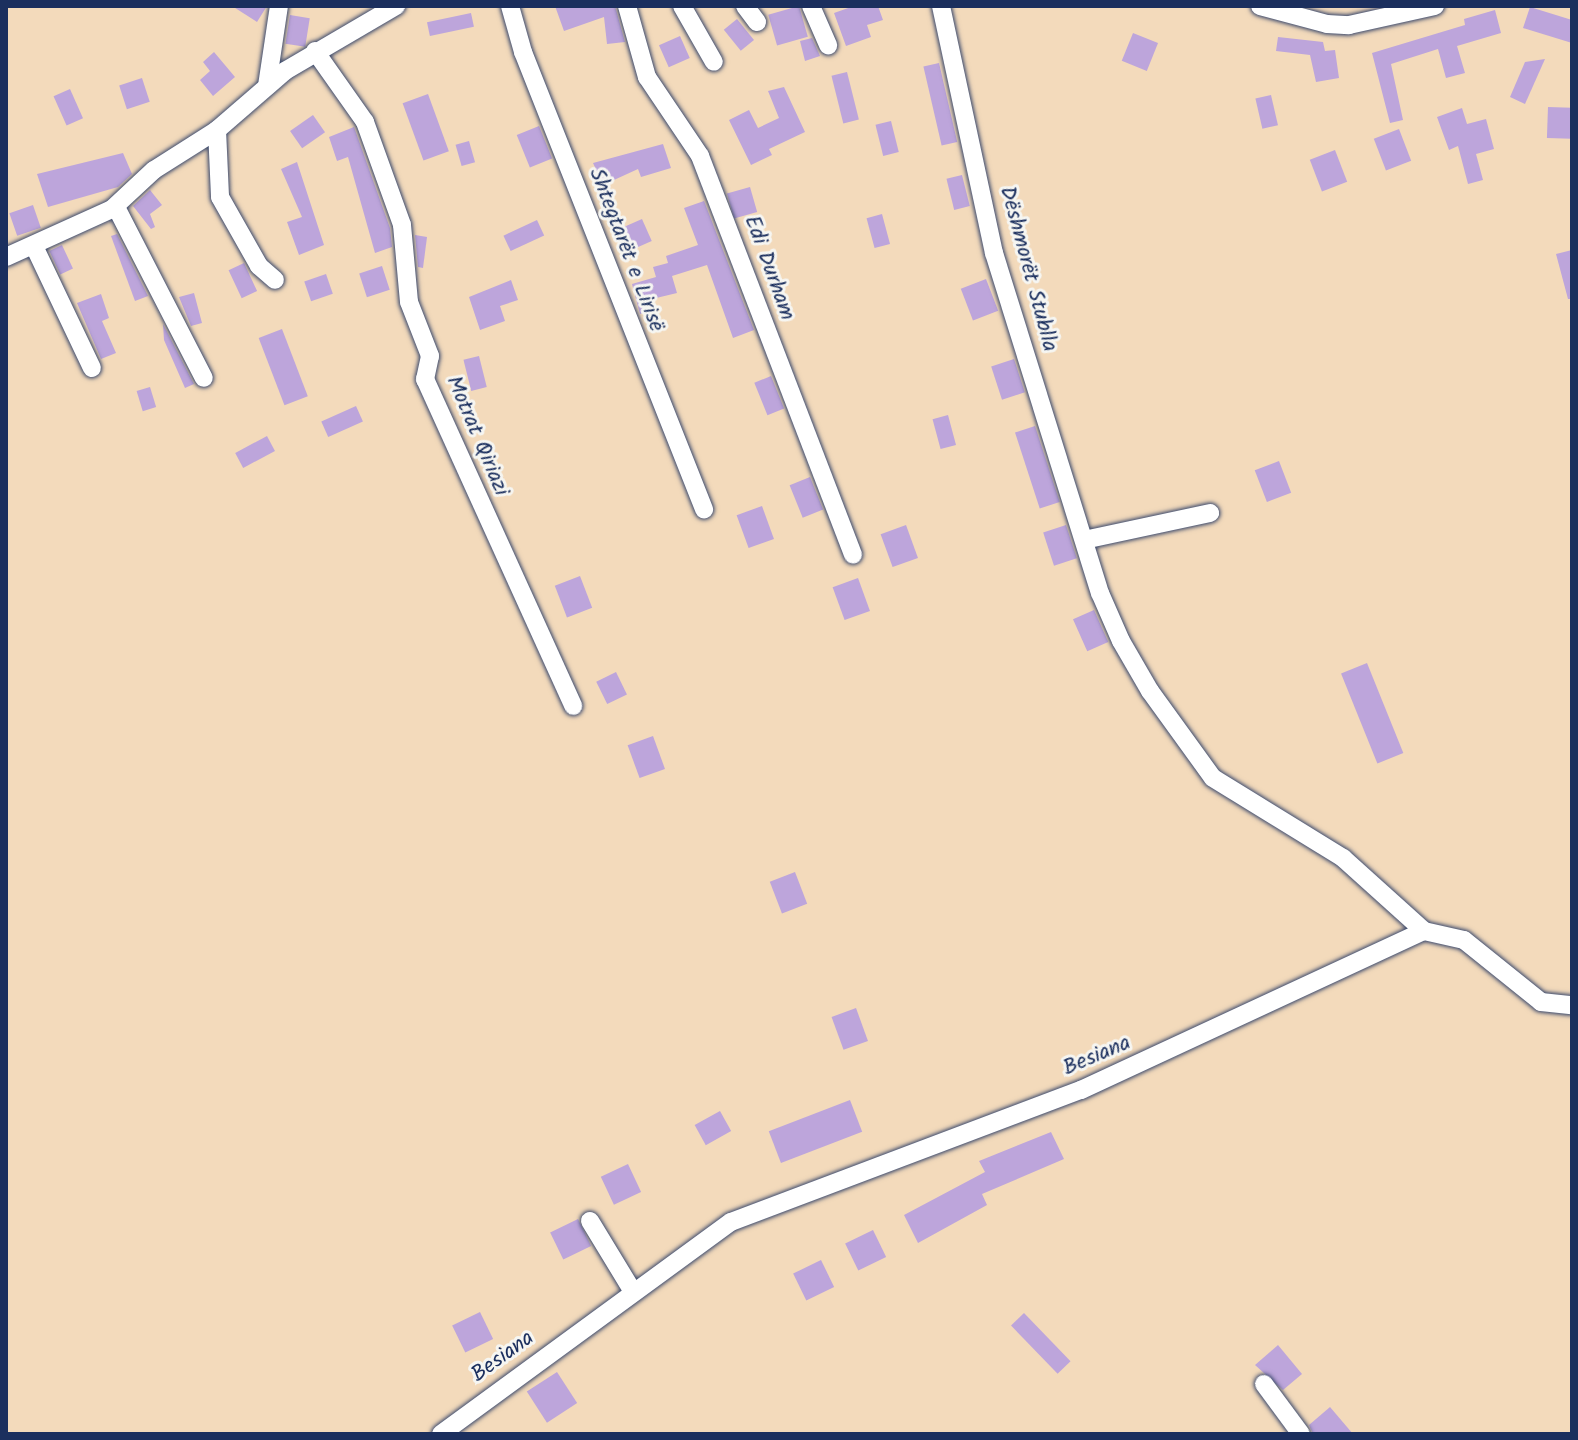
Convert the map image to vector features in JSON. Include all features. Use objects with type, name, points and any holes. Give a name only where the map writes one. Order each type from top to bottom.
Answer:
[{"type":"street","points":[[267,86],[279,6]]},
{"type":"street","points":[[6,257],[116,207],[154,170],[217,130],[267,86],[315,51],[396,6]]},
{"type":"street","name":"Shtegtarët e Lirisë","points":[[510,6],[523,52],[704,510]]},
{"type":"street","name":"Edi Durham","points":[[627,6],[631,34],[647,77],[700,156],[853,555]]},
{"type":"street","points":[[682,6],[714,62]]},
{"type":"street","points":[[745,6],[757,22]]},
{"type":"street","points":[[811,6],[828,45]]},
{"type":"street","name":"Dëshmorët Stublla","points":[[941,6],[994,253],[1084,540],[1121,641],[1173,725],[1213,778],[1343,858],[1424,931]]},
{"type":"street","points":[[1260,6],[1349,25],[1435,6]]},
{"type":"street","name":"Motrat Qiriazi","points":[[315,51],[365,122],[402,225],[409,302],[430,356],[425,379],[573,706]]},
{"type":"street","points":[[217,130],[220,197],[259,266],[275,280]]},
{"type":"street","points":[[116,207],[204,378]]},
{"type":"street","points":[[34,246],[92,368]]},
{"type":"street","points":[[1084,540],[1210,513]]},
{"type":"street","points":[[1424,931],[1464,940],[1541,1002],[1572,1005]]},
{"type":"street","name":"Besiana","points":[[443,1433],[632,1290],[731,1222],[1081,1090],[1424,931]]},
{"type":"street","points":[[590,1221],[632,1290]]},
{"type":"street","points":[[1264,1384],[1301,1434]]},
{"type":"building","points":[[232,6],[267,6],[257,22]]},
{"type":"building","points":[[555,6],[615,6],[625,42],[607,44],[604,17],[564,31]]},
{"type":"building","points":[[799,6],[808,37],[777,46],[768,15]]},
{"type":"building","points":[[854,6],[878,6],[883,20],[867,25],[871,37],[846,46],[834,13]]},
{"type":"building","points":[[1530,7],[1572,20],[1572,43],[1523,28]]},
{"type":"building","points":[[1495,10],[1501,33],[1457,46],[1465,73],[1446,78],[1438,49],[1391,64],[1403,120],[1390,123],[1372,53],[1465,25],[1464,19]]},
{"type":"building","points":[[471,13],[474,27],[430,36],[427,22]]},
{"type":"building","points":[[290,15],[310,18],[305,47],[285,44]]},
{"type":"building","points":[[737,19],[754,40],[741,51],[724,30]]},
{"type":"building","points":[[1133,33],[1158,43],[1147,71],[1122,61]]},
{"type":"building","points":[[680,36],[690,58],[669,67],[659,45]]},
{"type":"building","points":[[1278,37],[1323,42],[1325,51],[1335,50],[1339,78],[1316,82],[1310,55],[1276,51]]},
{"type":"building","points":[[812,38],[820,56],[805,61],[800,41]]},
{"type":"building","points":[[214,52],[235,77],[213,96],[200,80],[210,71],[203,62]]},
{"type":"building","points":[[1545,59],[1525,104],[1510,97],[1525,62]]},
{"type":"building","points":[[939,63],[957,142],[942,146],[923,67]]},
{"type":"building","points":[[847,72],[859,120],[843,123],[831,76]]},
{"type":"building","points":[[142,78],[150,102],[127,109],[119,85]]},
{"type":"building","points":[[784,87],[805,132],[769,149],[772,155],[751,165],[729,120],[749,110],[758,128],[779,118],[768,91]]},
{"type":"building","points":[[70,89],[83,118],[67,126],[54,96]]},
{"type":"building","points":[[428,94],[449,151],[423,161],[403,103]]},
{"type":"building","points":[[1271,95],[1278,125],[1262,129],[1255,99]]},
{"type":"building","points":[[1548,107],[1572,108],[1571,139],[1547,138]]},
{"type":"building","points":[[1462,108],[1467,124],[1486,119],[1494,149],[1476,154],[1483,180],[1468,184],[1458,146],[1449,150],[1437,117]]},
{"type":"building","points":[[313,115],[325,132],[302,148],[290,131]]},
{"type":"building","points":[[891,121],[899,152],[883,156],[875,125]]},
{"type":"building","points":[[539,126],[552,158],[530,167],[517,135]]},
{"type":"building","points":[[354,127],[390,228],[392,247],[375,253],[348,157],[337,161],[329,137]]},
{"type":"building","points":[[1399,129],[1411,161],[1386,170],[1374,139]]},
{"type":"building","points":[[469,141],[475,162],[462,166],[456,145]]},
{"type":"building","points":[[663,144],[671,168],[641,177],[638,169],[603,185],[593,163]]},
{"type":"building","points":[[1335,150],[1347,182],[1322,191],[1310,160]]},
{"type":"building","points":[[123,153],[132,174],[118,187],[48,207],[37,174]]},
{"type":"building","points":[[297,162],[324,245],[299,255],[287,222],[302,217],[281,169]]},
{"type":"building","points":[[962,175],[970,206],[954,210],[946,179]]},
{"type":"building","points":[[750,187],[757,212],[734,219],[727,194]]},
{"type":"building","points":[[150,190],[162,205],[150,214],[155,227],[151,229],[133,206]]},
{"type":"building","points":[[704,201],[754,330],[733,338],[707,265],[672,276],[677,293],[652,299],[655,310],[640,314],[632,284],[656,277],[653,267],[668,263],[666,256],[698,245],[684,208]]},
{"type":"building","points":[[33,205],[41,228],[17,236],[9,213]]},
{"type":"building","points":[[882,214],[890,244],[875,248],[867,218]]},
{"type":"building","points":[[642,219],[652,241],[631,250],[621,228]]},
{"type":"building","points":[[537,220],[544,235],[511,251],[503,236]]},
{"type":"building","points":[[117,234],[148,296],[135,301],[111,236]]},
{"type":"building","points":[[415,235],[427,237],[423,268],[418,267]]},
{"type":"building","points":[[62,245],[73,269],[60,274],[49,251]]},
{"type":"building","points":[[1572,250],[1572,299],[1568,299],[1556,254]]},
{"type":"building","points":[[244,263],[257,291],[242,298],[229,270]]},
{"type":"building","points":[[382,266],[390,290],[367,297],[359,273]]},
{"type":"building","points":[[326,274],[333,294],[311,301],[304,281]]},
{"type":"building","points":[[986,279],[998,311],[973,320],[961,289]]},
{"type":"building","points":[[511,280],[518,300],[500,306],[505,321],[480,330],[469,297]]},
{"type":"building","points":[[194,293],[202,323],[191,326],[179,297]]},
{"type":"building","points":[[101,294],[109,318],[102,321],[116,353],[101,359],[77,303]]},
{"type":"building","points":[[163,324],[194,384],[185,388],[164,340]]},
{"type":"building","points":[[282,329],[308,396],[284,405],[259,338]]},
{"type":"building","points":[[479,356],[487,387],[471,391],[463,360]]},
{"type":"building","points":[[1014,359],[1025,392],[1002,400],[991,366]]},
{"type":"building","points":[[771,376],[784,408],[767,415],[754,383]]},
{"type":"building","points":[[150,387],[156,407],[143,411],[137,391]]},
{"type":"building","points":[[356,406],[363,422],[328,437],[321,421]]},
{"type":"building","points":[[948,415],[956,445],[941,449],[933,419]]},
{"type":"building","points":[[1035,426],[1060,502],[1040,509],[1015,432]]},
{"type":"building","points":[[267,436],[275,451],[243,468],[235,453]]},
{"type":"building","points":[[1279,461],[1291,493],[1267,502],[1255,470]]},
{"type":"building","points":[[810,477],[823,509],[803,518],[790,485]]},
{"type":"building","points":[[762,506],[774,539],[749,548],[737,515]]},
{"type":"building","points":[[906,525],[918,558],[893,567],[881,534]]},
{"type":"building","points":[[1066,525],[1077,558],[1054,566],[1043,532]]},
{"type":"building","points":[[580,576],[592,608],[567,617],[555,586]]},
{"type":"building","points":[[858,578],[870,611],[845,620],[833,587]]},
{"type":"building","points":[[1094,610],[1108,642],[1087,651],[1073,619]]},
{"type":"building","points":[[1367,663],[1403,753],[1377,763],[1341,673]]},
{"type":"building","points":[[616,672],[627,694],[607,704],[596,682]]},
{"type":"building","points":[[653,736],[665,769],[640,778],[628,745]]},
{"type":"building","points":[[795,872],[807,904],[782,913],[770,882]]},
{"type":"building","points":[[856,1008],[868,1041],[844,1050],[832,1017]]},
{"type":"building","points":[[850,1100],[862,1132],[781,1163],[769,1131]]},
{"type":"building","points":[[720,1111],[731,1131],[706,1145],[695,1125]]},
{"type":"building","points":[[1051,1132],[1064,1159],[982,1194],[987,1205],[918,1243],[904,1215],[985,1172],[979,1161]]},
{"type":"building","points":[[628,1164],[641,1192],[614,1205],[601,1177]]},
{"type":"building","points":[[578,1219],[591,1246],[563,1260],[550,1233]]},
{"type":"building","points":[[873,1230],[886,1257],[858,1271],[845,1244]]},
{"type":"building","points":[[821,1260],[834,1287],[806,1301],[793,1274]]},
{"type":"building","points":[[480,1312],[493,1339],[465,1353],[452,1326]]},
{"type":"building","points":[[1024,1313],[1071,1361],[1058,1374],[1011,1326]]},
{"type":"building","points":[[1278,1345],[1302,1374],[1283,1390],[1255,1365]]},
{"type":"building","points":[[557,1372],[577,1403],[547,1423],[527,1392]]},
{"type":"building","points":[[1330,1407],[1353,1434],[1313,1434],[1309,1425]]}]
